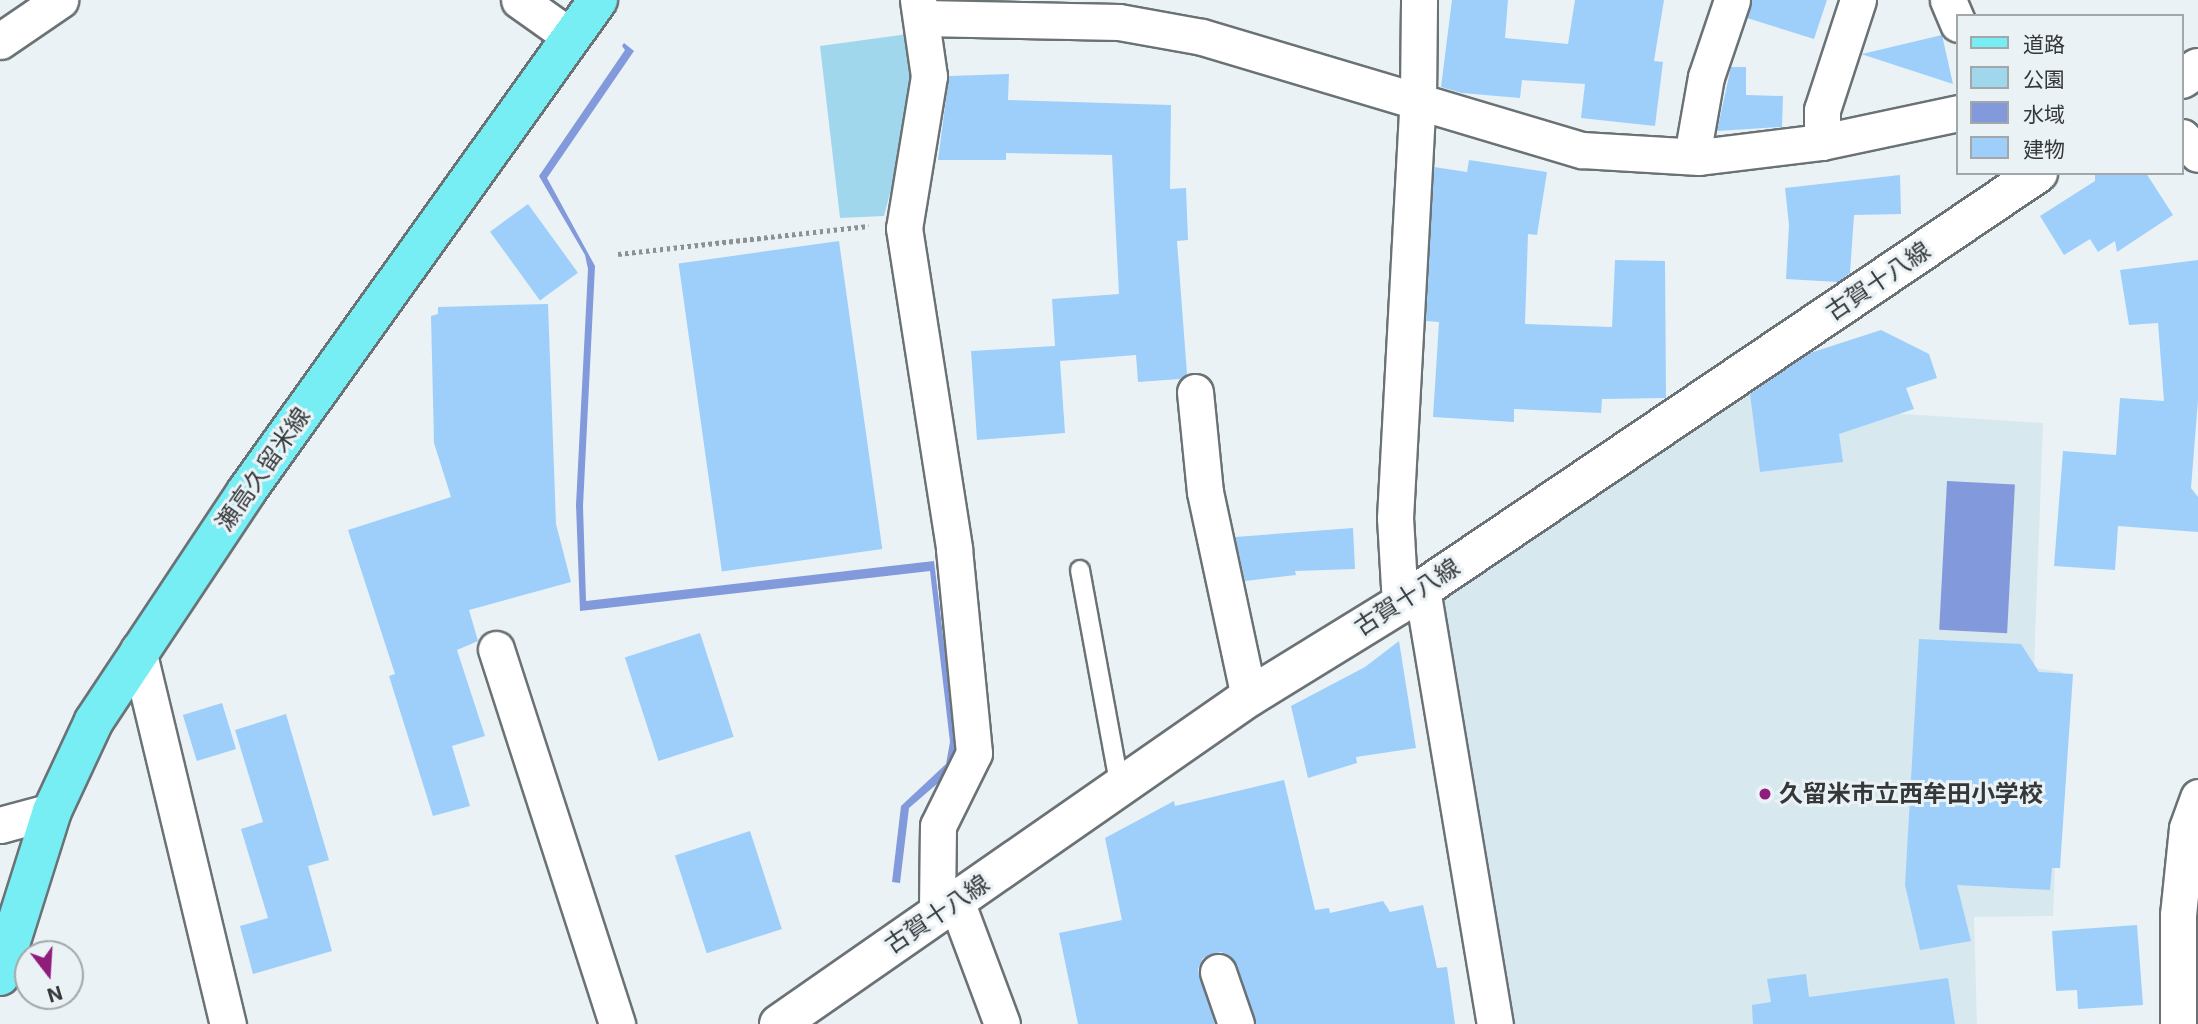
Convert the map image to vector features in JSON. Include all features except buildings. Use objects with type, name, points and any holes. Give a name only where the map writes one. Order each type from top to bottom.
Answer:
[{"type":"main road","name":"瀬高久留米線","points":[[0,976],[52,811],[94,721],[138,650],[246,492],[598,0]]},
{"type":"main road","name":"古賀十八線","points":[[779,1024],[1249,697],[1411,596],[2035,175]]},
{"type":"street","points":[[0,41],[60,0]]},
{"type":"street","points":[[519,0],[571,37]]},
{"type":"street","points":[[1419,0],[1418,99],[1395,518],[1495,1024]]},
{"type":"street","points":[[1692,156],[1706,77],[1732,0]]},
{"type":"street","points":[[1822,142],[1822,110],[1858,0]]},
{"type":"street","points":[[1948,0],[1956,19]]},
{"type":"street","points":[[1002,1024],[946,907],[938,826],[974,753],[954,548],[904,228],[929,76],[921,9],[1119,22],[1202,37],[1418,99],[1582,150],[1692,156],[1822,142],[1956,113]]},
{"type":"street","points":[[2184,138],[2198,154]]},
{"type":"street","points":[[1195,392],[1205,492],[1249,697]]},
{"type":"street","points":[[496,649],[617,1024]]},
{"type":"street","points":[[138,650],[228,1024]]},
{"type":"street","points":[[2178,1024],[2178,915],[2187,828],[2198,797]]},
{"type":"street","points":[[0,825],[52,811]]},
{"type":"street","points":[[1218,972],[1236,1024]]},
{"type":"lane","points":[[1080,570],[1120,787]]},
{"type":"path","points":[[618,254],[868,226],[904,228]]},
{"type":"shaded area","name":"久留米市立西牟田小学校","points":[[1755,380],[1769,431],[1889,413],[2043,423],[2034,668],[2063,672],[2053,916],[1974,917],[1977,1024],[1511,1024],[1440,595]]},
{"type":"green space","points":[[908,34],[912,66],[899,158],[884,216],[840,218],[820,46]]},
{"type":"water","points":[[624,43],[634,51],[547,178],[595,266],[583,506],[586,601],[934,561],[956,742],[952,771],[909,808],[900,883],[892,882],[901,806],[946,764],[950,742],[930,571],[580,611],[576,505],[588,269],[585,255],[539,176],[625,50],[622,46]]},
{"type":"water","points":[[1947,481],[2015,485],[2007,633],[1939,630]]},
{"type":"place","name":"久留米市立西牟田小学校","points":[[1765,794]]}]
